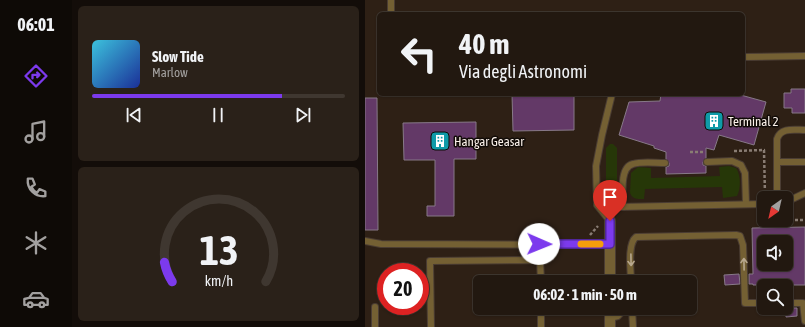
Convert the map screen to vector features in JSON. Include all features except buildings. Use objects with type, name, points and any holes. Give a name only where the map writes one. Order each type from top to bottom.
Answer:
[{"type":"street","points":[[610,221],[610,275]]},
{"type":"lane","points":[[391,0],[391,12]]},
{"type":"lane","points":[[745,57],[805,56]]},
{"type":"lane","points":[[610,221],[597,205],[596,166],[612,96]]},
{"type":"lane","points":[[777,191],[777,139],[779,134],[785,130],[805,130]]},
{"type":"lane","points":[[707,162],[732,161],[741,164],[745,173],[746,204]]},
{"type":"lane","points":[[777,162],[805,162]]},
{"type":"lane","points":[[623,207],[623,176],[627,167],[634,164],[665,163]]},
{"type":"lane","points":[[793,199],[805,193]]},
{"type":"lane","points":[[610,221],[611,213],[618,207],[757,204]]},
{"type":"lane","points":[[631,275],[630,247],[632,239],[636,237],[737,235],[740,236],[743,245],[745,303],[757,303]]},
{"type":"lane","points":[[365,241],[381,244],[610,244]]},
{"type":"lane","points":[[431,327],[430,261],[540,260],[541,275]]},
{"type":"lane","points":[[793,303],[803,302],[805,321]]},
{"type":"lane","points":[[375,307],[375,327]]},
{"type":"lane","points":[[541,315],[541,327]]},
{"type":"lane","points":[[632,315],[633,327]]},
{"type":"path","points":[[793,220],[805,220]]},
{"type":"green space","points":[[610,144],[613,144],[617,148],[617,192],[616,195],[610,197],[606,192],[606,148]]},
{"type":"green space","points":[[729,166],[736,168],[739,174],[740,186],[737,196],[723,198],[722,187],[645,189],[644,199],[634,198],[630,193],[631,173],[638,167],[651,168],[651,178],[720,176],[719,167]]},
{"type":"slow traffic","points":[[581,244],[600,244]]},
{"type":"place","name":"Terminal 2","points":[[714,121]]},
{"type":"place","name":"Hangar Geasar","points":[[440,141]]},
{"type":"route","points":[[539,244],[610,244],[610,221]]}]
